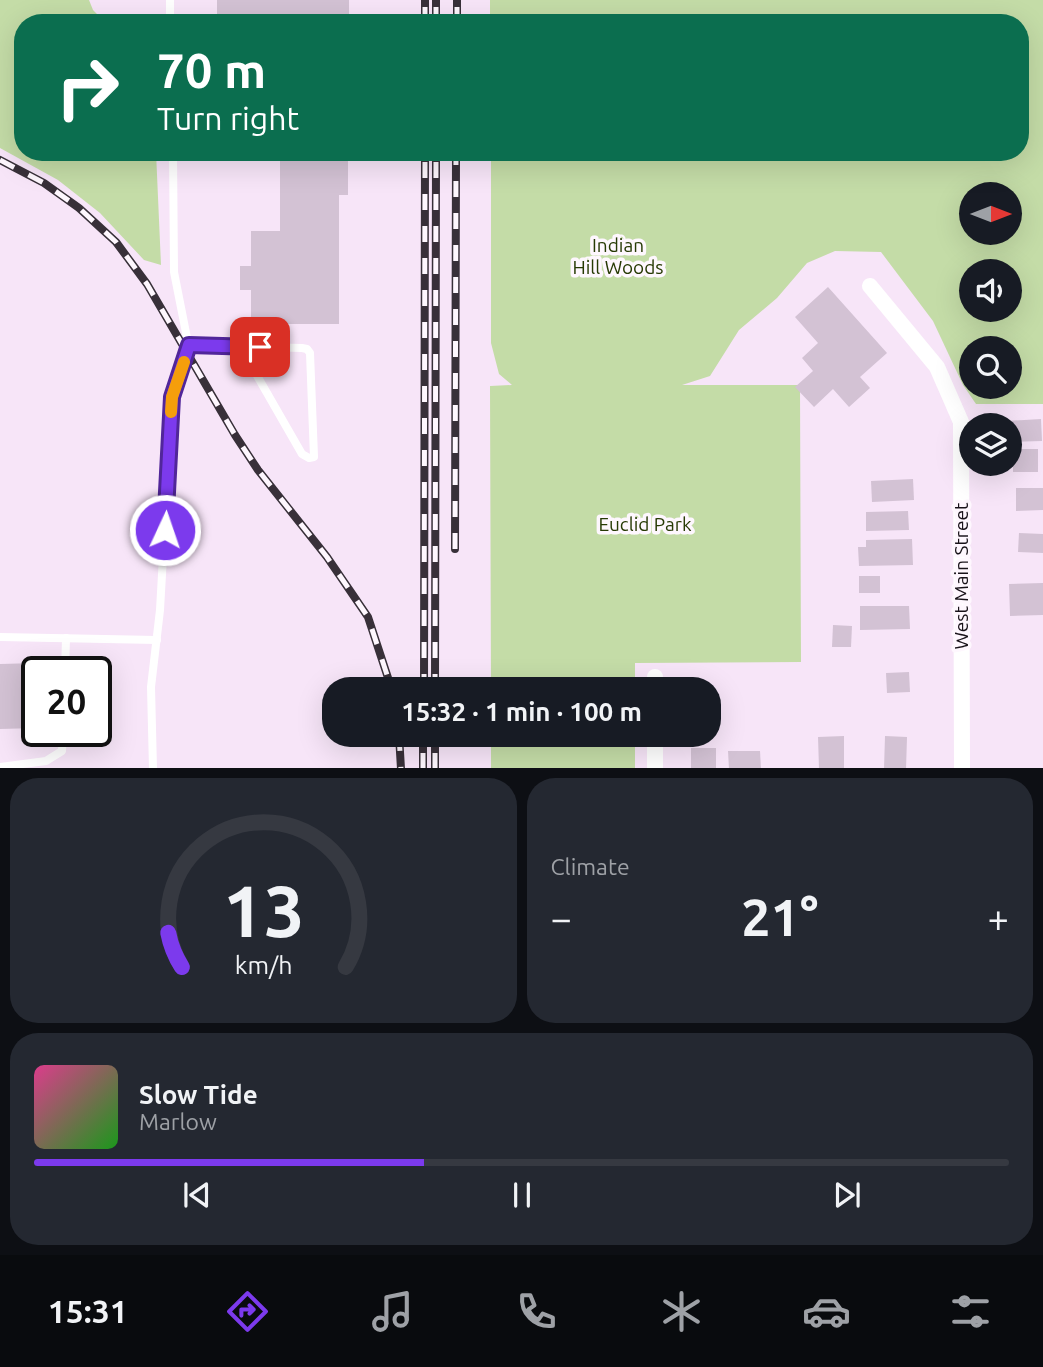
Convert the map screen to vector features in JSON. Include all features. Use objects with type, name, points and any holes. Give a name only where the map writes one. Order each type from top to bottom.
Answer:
[{"type":"street","name":"West Main Street","points":[[870,286],[937,367],[961,422],[962,768]]},
{"type":"street","points":[[655,747],[655,768]]},
{"type":"lane","points":[[153,768],[151,687],[157,640],[172,397],[189,345],[174,272],[173,161]]},
{"type":"lane","points":[[189,345],[240,346],[302,348],[307,349],[310,353],[314,457],[309,458],[302,454],[240,346]]},
{"type":"lane","points":[[0,637],[157,640]]},
{"type":"lane","points":[[65,656],[66,638]]},
{"type":"lane","points":[[0,767],[46,761],[62,751],[62,747]]},
{"type":"green space","points":[[0,0],[89,0],[97,14],[14,14],[14,156],[0,148]]},
{"type":"green space","points":[[490,0],[1043,0],[1043,404],[976,404],[973,399],[1022,399],[1022,336],[959,336],[959,376],[933,321],[881,252],[835,251],[807,263],[777,298],[739,330],[710,376],[682,385],[800,385],[801,662],[635,663],[635,677],[491,677],[490,386],[512,385],[499,374],[491,343],[491,161],[1029,161],[1029,14],[490,14]]},
{"type":"green space","points":[[24,161],[156,161],[161,265],[144,260],[100,213],[58,180]]},
{"type":"green space","points":[[491,747],[635,747],[635,768],[491,768]]},
{"type":"building","points":[[217,0],[349,0],[349,14],[217,14]]},
{"type":"building","points":[[280,161],[348,161],[348,195],[339,195],[339,324],[282,324],[282,332],[251,332],[251,290],[240,290],[240,266],[251,266],[251,231],[280,231]]},
{"type":"building","points":[[828,287],[887,353],[860,377],[870,388],[849,407],[833,389],[814,407],[795,387],[813,371],[802,358],[818,343],[795,317]]},
{"type":"building","points":[[1041,419],[1042,441],[1022,442],[1022,420]]},
{"type":"building","points":[[1022,449],[1038,449],[1038,472],[1022,472]]},
{"type":"building","points":[[913,479],[914,500],[872,502],[871,481]]},
{"type":"building","points":[[1016,488],[1043,488],[1043,510],[1016,511]]},
{"type":"building","points":[[908,511],[909,530],[866,531],[866,512]]},
{"type":"building","points":[[1019,533],[1043,534],[1043,553],[1018,552]]},
{"type":"building","points":[[912,539],[913,565],[859,566],[858,547],[866,547],[866,540]]},
{"type":"building","points":[[859,576],[880,576],[880,593],[859,593]]},
{"type":"building","points":[[1043,583],[1043,615],[1010,616],[1009,584]]},
{"type":"building","points":[[860,606],[909,606],[910,629],[860,630]]},
{"type":"building","points":[[833,625],[852,626],[851,647],[832,647]]},
{"type":"building","points":[[21,663],[21,728],[0,729],[0,664]]},
{"type":"building","points":[[909,672],[910,692],[887,693],[886,673]]},
{"type":"building","points":[[844,736],[844,768],[819,768],[818,737]]},
{"type":"building","points":[[885,736],[907,737],[906,768],[884,768]]},
{"type":"building","points":[[691,748],[716,748],[716,768],[691,768]]},
{"type":"building","points":[[728,751],[760,751],[761,768],[729,768]]},
{"type":"railway","points":[[425,0],[425,14]]},
{"type":"railway","points":[[436,0],[436,14]]},
{"type":"railway","points":[[457,0],[457,14]]},
{"type":"railway","points":[[0,160],[44,183],[79,208],[116,242],[147,284],[258,470],[327,557],[368,617],[388,677]]},
{"type":"railway","points":[[424,677],[425,161]]},
{"type":"railway","points":[[435,677],[436,161]]},
{"type":"railway","points":[[455,549],[456,161]]},
{"type":"railway","points":[[400,747],[401,768]]},
{"type":"railway","points":[[423,747],[423,768]]},
{"type":"railway","points":[[435,747],[435,768]]},
{"type":"slow traffic","points":[[171,412],[172,397],[184,362]]},
{"type":"route","points":[[165,530],[172,397],[189,345],[260,347]]},
{"type":"park label","name":"Indian Hill Woods","points":[[618,256]]},
{"type":"park label","name":"Euclid Park","points":[[645,524]]}]
